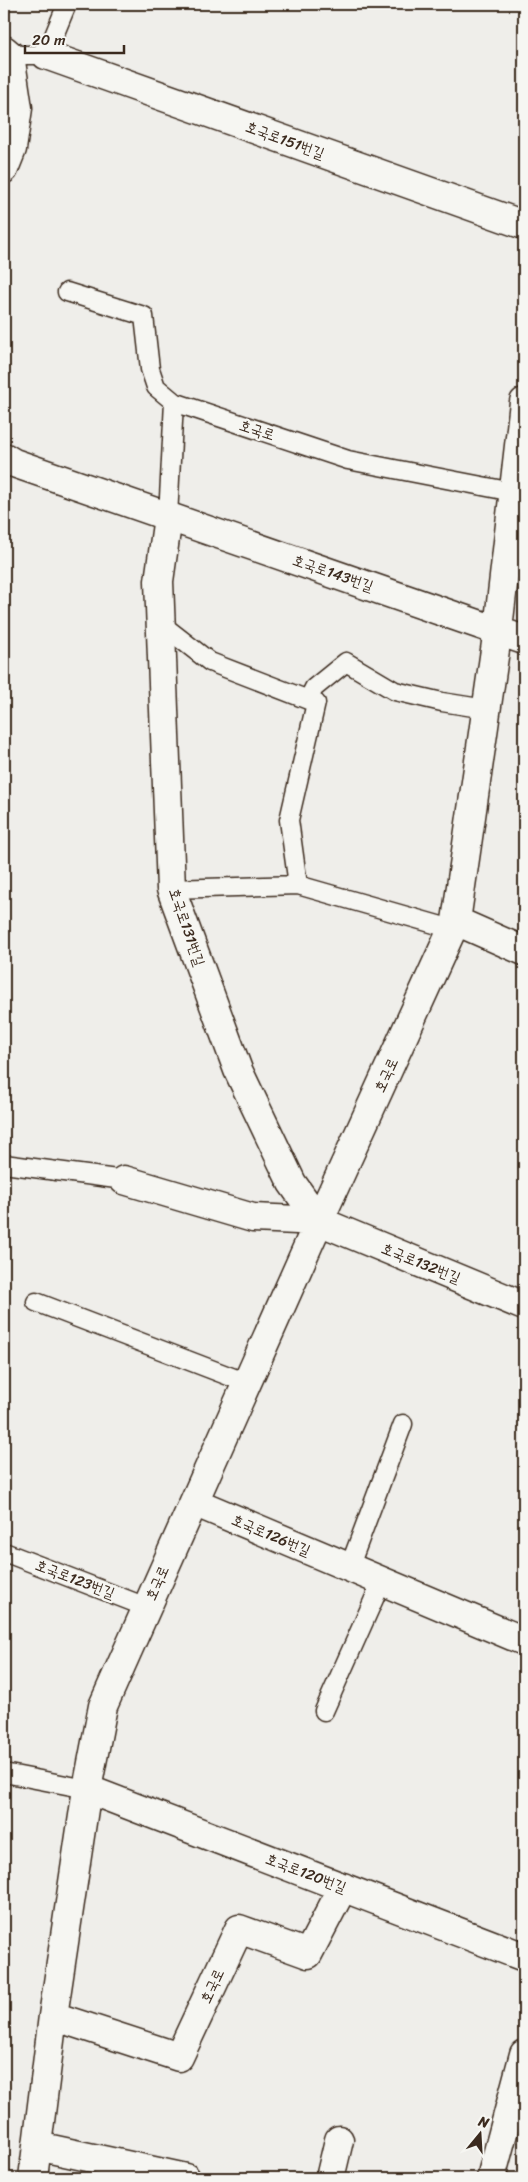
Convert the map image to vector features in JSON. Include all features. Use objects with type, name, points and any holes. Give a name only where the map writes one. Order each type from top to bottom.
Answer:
[{"type":"street","points":[[4,169],[12,149],[18,108],[6,54]]},
{"type":"street","name":"호국로151번길","points":[[46,55],[524,225]]},
{"type":"street","name":"호국로","points":[[33,2178],[53,2016],[87,1789],[103,1706],[319,1221],[454,925],[498,629],[524,402]]},
{"type":"street","name":"호국로143번길","points":[[4,457],[14,463],[498,629],[524,640]]},
{"type":"street","name":"호국로131번길","points":[[168,517],[158,581],[171,888],[238,1070],[292,1183],[319,1221]]},
{"type":"street","points":[[454,925],[524,951]]},
{"type":"street","points":[[124,1180],[254,1218],[319,1221]]},
{"type":"street","name":"호국로132번길","points":[[319,1221],[524,1306]]},
{"type":"street","name":"호국로126번길","points":[[194,1502],[524,1642]]},
{"type":"street","name":"호국로120번길","points":[[87,1789],[524,1957]]},
{"type":"street","name":"호국로","points":[[53,2016],[179,2057],[239,1929],[308,1954],[343,1887]]},
{"type":"street","points":[[491,2178],[524,2054]]},
{"type":"street","points":[[330,2178],[339,2140]]},
{"type":"street","points":[[36,2146],[186,2178]]},
{"type":"lane","points":[[6,54],[46,55],[67,4]]},
{"type":"lane","name":"호국로","points":[[67,292],[144,316],[150,369],[156,387],[174,402],[348,460],[513,492]]},
{"type":"lane","points":[[168,517],[174,402]]},
{"type":"lane","points":[[160,623],[210,662],[316,703],[289,820],[298,885]]},
{"type":"lane","points":[[308,700],[314,688],[346,662],[395,691],[442,702],[486,709]]},
{"type":"lane","points":[[171,888],[298,885],[454,925]]},
{"type":"lane","points":[[4,1164],[124,1180]]},
{"type":"lane","points":[[36,1302],[247,1383]]},
{"type":"lane","points":[[349,1568],[403,1424]]},
{"type":"lane","name":"호국로123번길","points":[[4,1552],[146,1607]]},
{"type":"lane","points":[[324,1711],[382,1581]]},
{"type":"lane","points":[[4,1772],[87,1789]]}]
